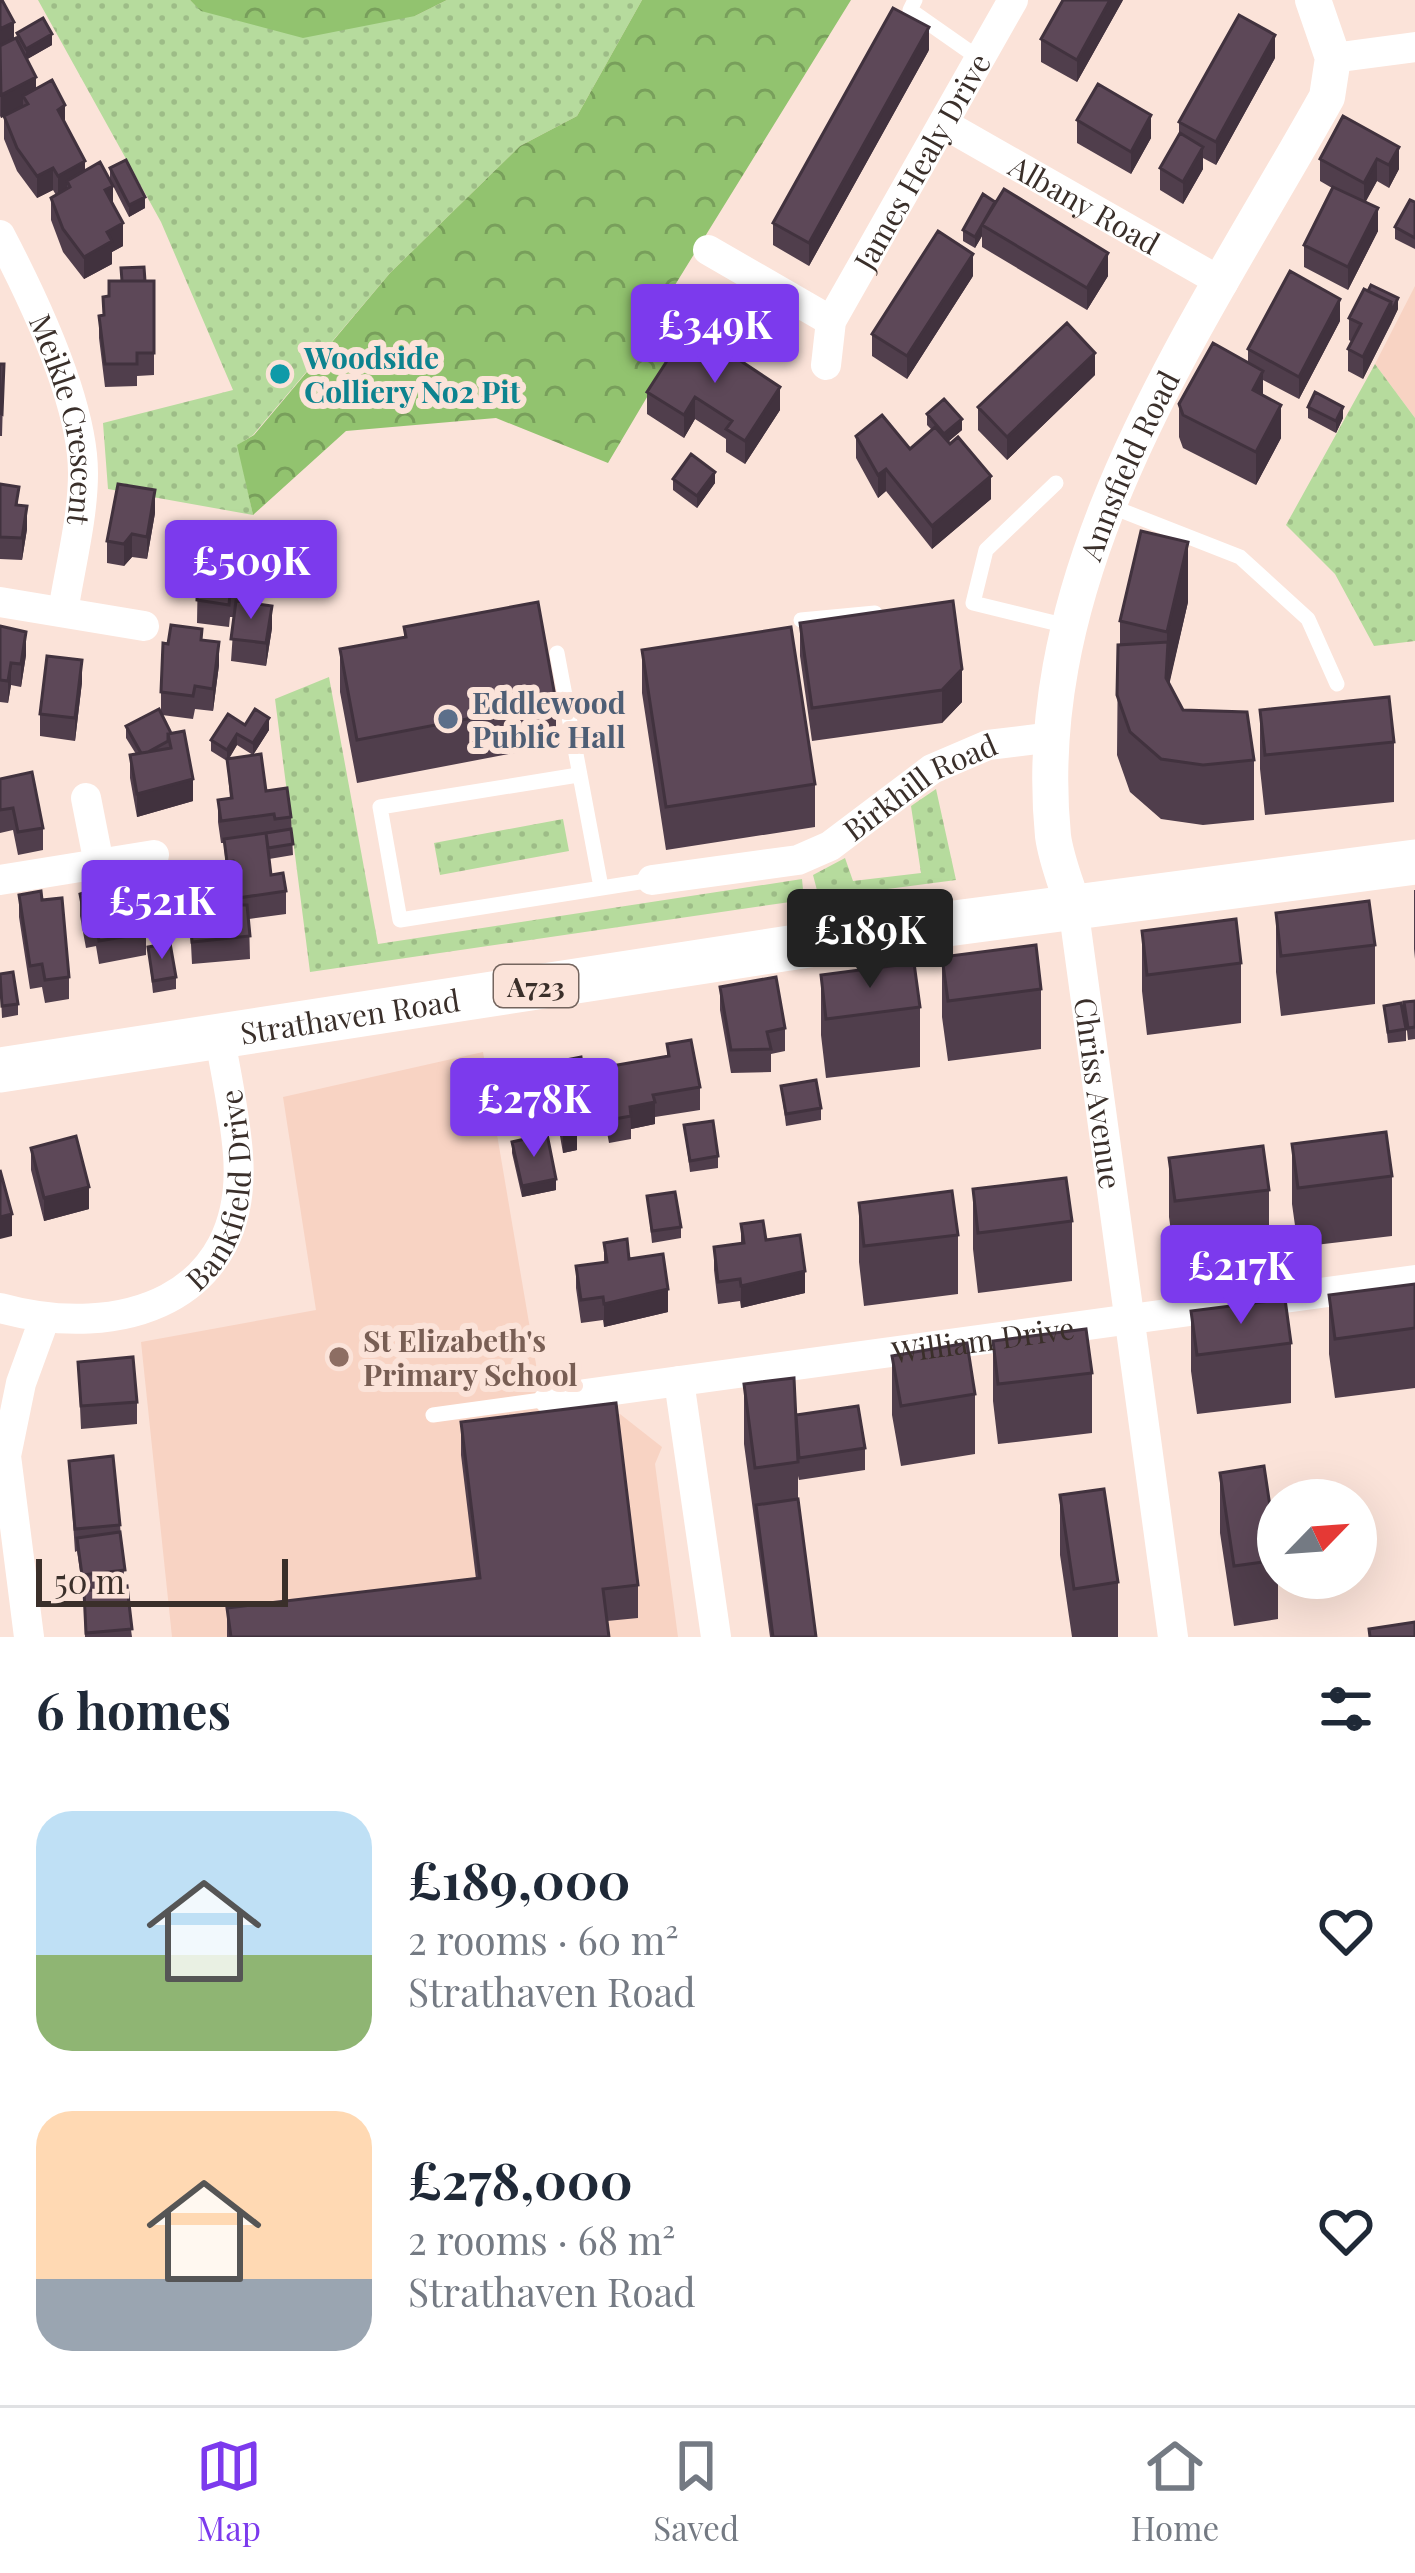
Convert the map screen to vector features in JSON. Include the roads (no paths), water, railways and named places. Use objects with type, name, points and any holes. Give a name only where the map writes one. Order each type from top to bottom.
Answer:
[{"type":"main road","name":"Strathaven Road","points":[[0,1070],[1072,906],[1415,862]]},
{"type":"street","name":"James Healy Drive","points":[[826,365],[831,321],[1013,0]]},
{"type":"street","points":[[1313,0],[1333,58],[1415,46]]},
{"type":"street","name":"Annsfield Road","points":[[1072,906],[1054,838],[1053,737],[1067,626],[1110,506],[1161,387],[1327,97],[1333,58]]},
{"type":"street","name":"Albany Road","points":[[944,124],[1223,283]]},
{"type":"street","name":"Meikle Crescent","points":[[0,236],[25,282],[78,428],[83,473],[64,612]]},
{"type":"street","points":[[708,250],[831,321]]},
{"type":"street","points":[[0,602],[144,626]]},
{"type":"street","name":"Birkhill Road","points":[[652,880],[798,860],[830,846],[932,770],[988,745],[1053,737]]},
{"type":"street","points":[[86,798],[99,864]]},
{"type":"street","points":[[0,880],[154,855]]},
{"type":"street","name":"Chriss Avenue","points":[[1072,906],[1173,1637]]},
{"type":"street","name":"Bankfield Drive","points":[[0,1308],[44,1320],[129,1317],[175,1296],[211,1264],[230,1227],[238,1156],[219,1034]]},
{"type":"street","name":"William Drive","points":[[549,1399],[1415,1280]]},
{"type":"street","points":[[29,1637],[6,1456],[21,1383],[44,1320]]},
{"type":"street","points":[[679,1381],[716,1637]]},
{"type":"lane","points":[[916,0],[910,10],[980,59]]},
{"type":"lane","points":[[973,603],[986,550],[1056,483]]},
{"type":"lane","points":[[1110,506],[1240,557],[1308,620],[1337,685]]},
{"type":"lane","points":[[952,605],[973,603],[1067,626]]},
{"type":"lane","points":[[800,620],[887,611]]},
{"type":"lane","points":[[556,653],[601,887]]},
{"type":"lane","points":[[578,775],[380,807],[400,920],[652,880]]},
{"type":"lane","points":[[433,1415],[549,1399]]},
{"type":"place","name":"Woodside Colliery No2 Pit","points":[[280,374]]},
{"type":"place","name":"Eddlewood Public Hall","points":[[448,719]]},
{"type":"place","name":"St Elizabeth's Primary School","points":[[339,1357]]}]
